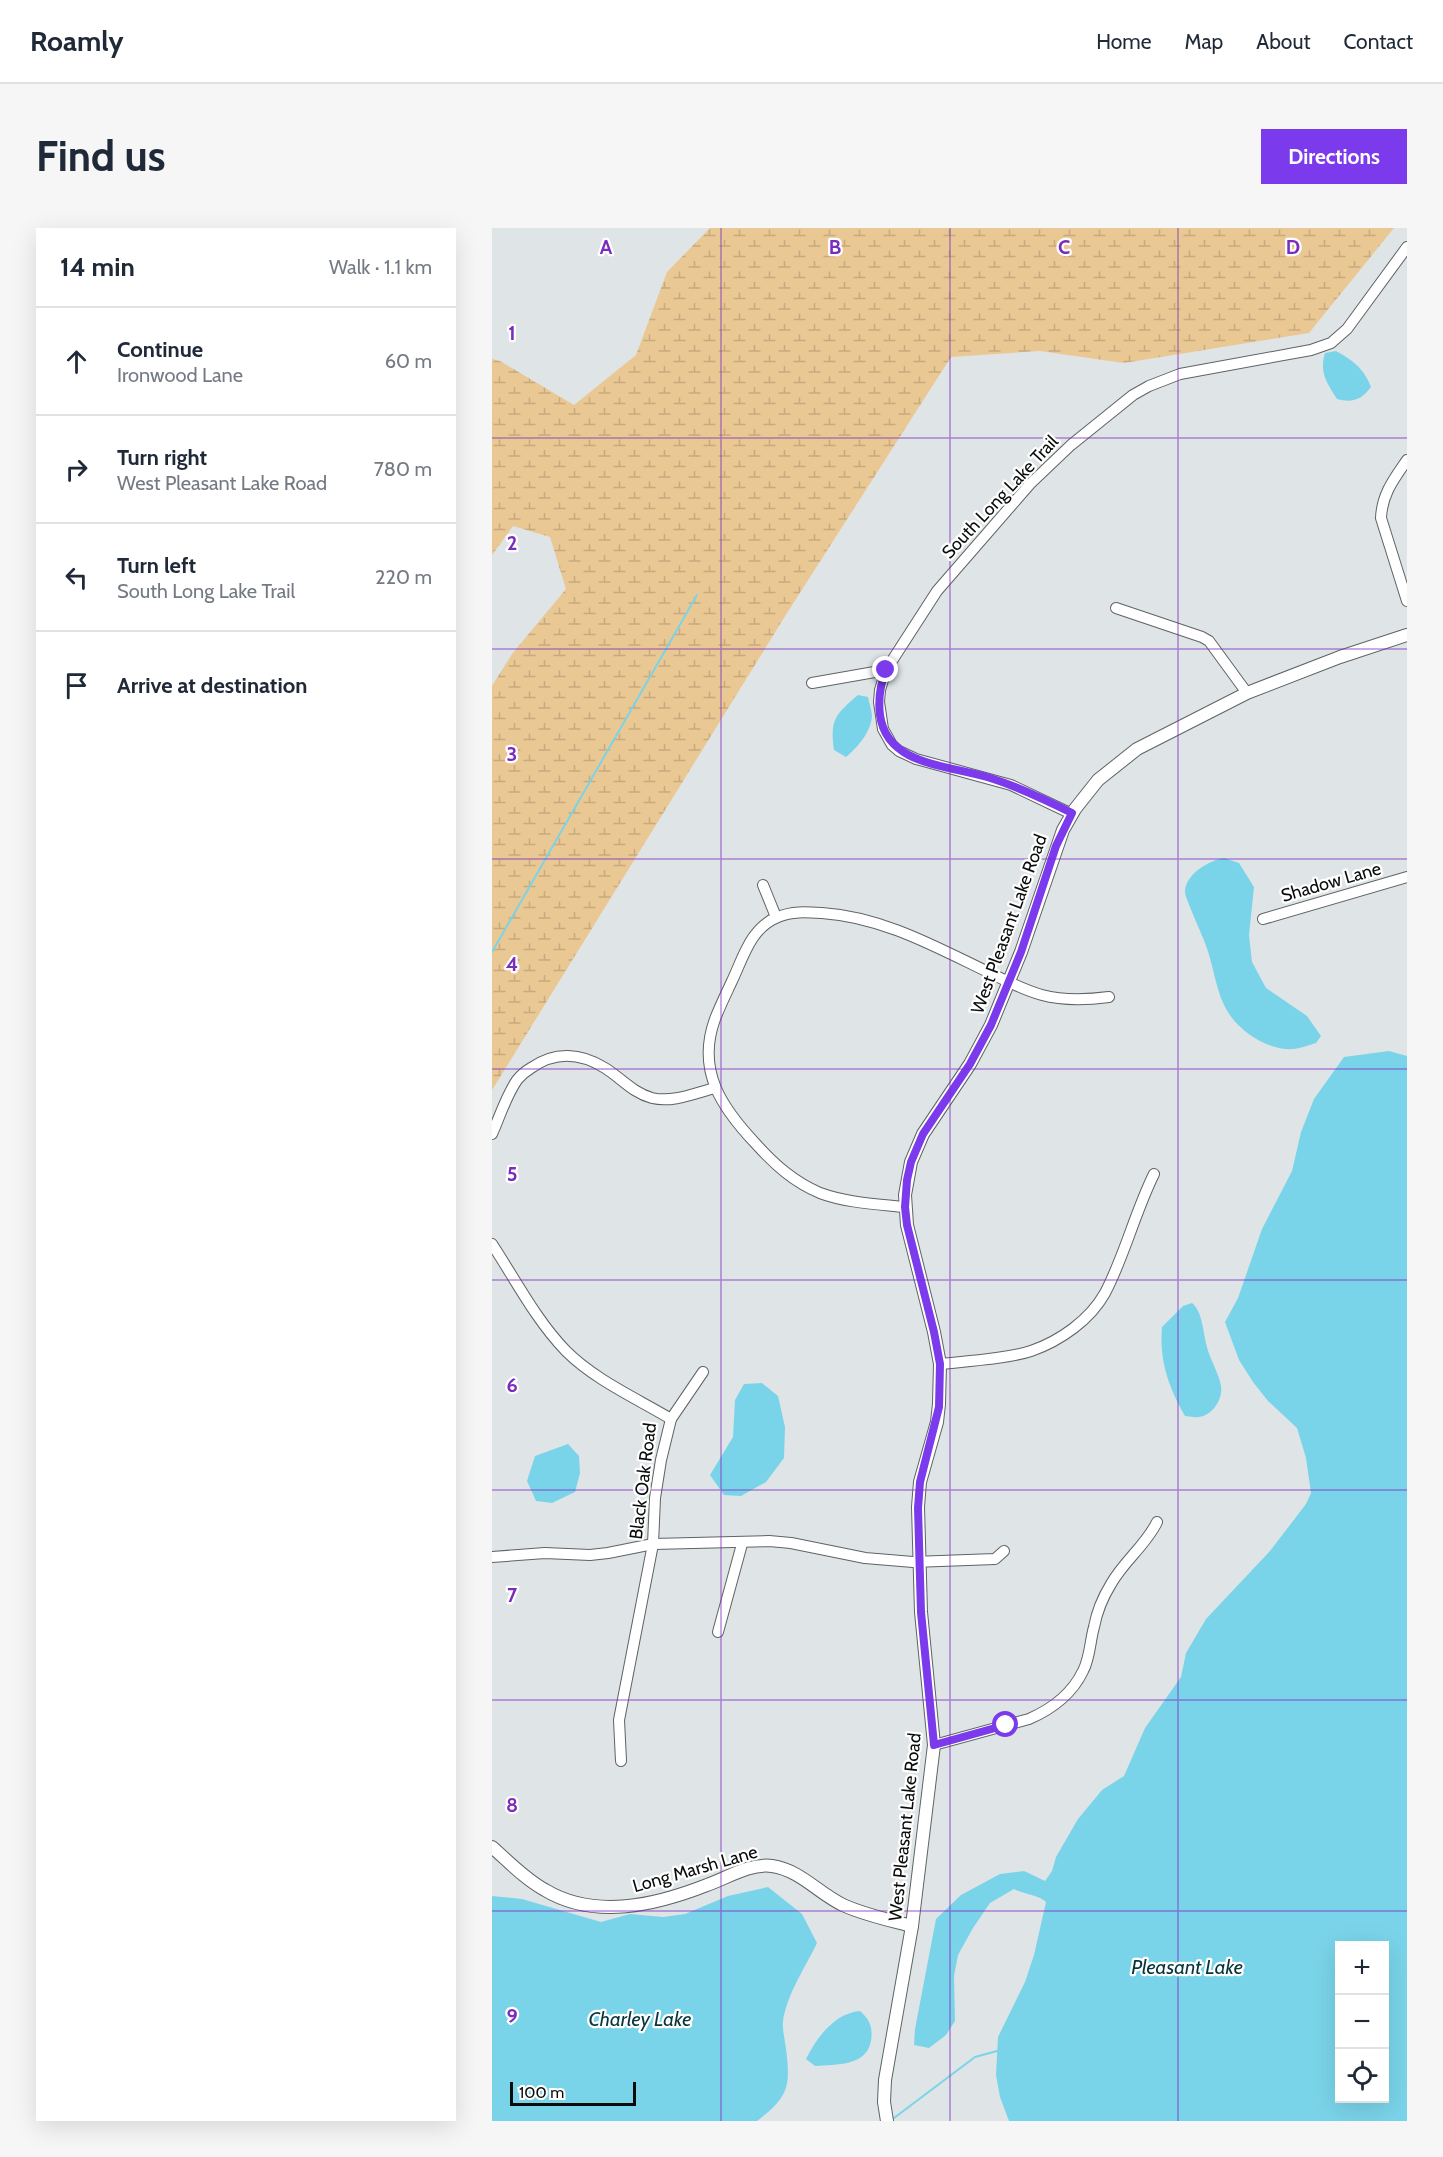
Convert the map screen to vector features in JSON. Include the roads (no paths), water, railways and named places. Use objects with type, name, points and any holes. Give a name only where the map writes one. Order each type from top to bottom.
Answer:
[{"type":"street","name":"South Long Lake Trail","points":[[1072,813],[1011,785],[916,759],[899,751],[887,738],[880,714],[880,690],[886,670],[919,616],[956,567],[1030,484],[1071,445],[1133,395],[1165,379],[1180,374],[1311,350],[1331,343],[1347,329],[1407,247]]},
{"type":"street","points":[[1407,460],[1389,484],[1381,506],[1381,518],[1407,601]]},
{"type":"street","points":[[1116,608],[1209,641],[1247,693]]},
{"type":"street","name":"West Pleasant Lake Road","points":[[887,2121],[884,2102],[885,2080],[912,1926],[934,1745],[921,1612],[918,1500],[924,1464],[937,1422],[941,1386],[940,1364],[934,1332],[909,1236],[905,1207],[907,1180],[916,1147],[991,1025],[1009,982],[1056,846],[1072,813],[1098,780],[1125,757],[1247,693],[1340,657],[1407,635]]},
{"type":"street","points":[[812,683],[886,670]]},
{"type":"street","name":"Shadow Lane","points":[[1263,919],[1407,877]]},
{"type":"street","points":[[763,885],[776,917]]},
{"type":"street","points":[[905,1207],[840,1199],[821,1193],[796,1180],[774,1164],[727,1111],[715,1088],[709,1059],[710,1044],[715,1019],[753,936],[776,917],[801,912],[850,916],[913,936],[1038,994],[1053,998],[1082,1000],[1109,997]]},
{"type":"street","points":[[492,1134],[519,1077],[539,1062],[551,1058],[575,1056],[586,1059],[607,1069],[631,1088],[650,1097],[671,1099],[715,1088]]},
{"type":"street","points":[[940,1364],[1030,1351],[1057,1339],[1082,1322],[1104,1294],[1154,1174]]},
{"type":"street","name":"Black Oak Road","points":[[492,1244],[545,1326],[567,1352],[599,1376],[671,1419],[657,1477],[653,1544],[619,1720],[621,1761]]},
{"type":"street","points":[[671,1419],[703,1372]]},
{"type":"street","points":[[934,1745],[1029,1719],[1044,1712],[1067,1694],[1084,1671],[1094,1625],[1104,1596],[1124,1565],[1152,1534],[1157,1521]]},
{"type":"street","points":[[492,1557],[545,1553],[590,1555],[653,1544],[742,1544],[769,1541],[791,1543],[864,1558],[919,1562],[995,1559],[1004,1551]]},
{"type":"street","points":[[718,1632],[742,1544]]},
{"type":"street","name":"Long Marsh Lane","points":[[492,1847],[547,1891],[583,1904],[609,1908],[651,1902],[690,1892],[758,1866],[771,1866],[799,1875],[830,1898],[844,1905],[870,1915],[912,1926]]},
{"type":"water","points":[[1336,351],[1357,365],[1365,375],[1371,387],[1364,395],[1348,401],[1337,399],[1330,388],[1325,377],[1323,360],[1325,353]]},
{"type":"water","points":[[858,695],[868,697],[872,714],[871,722],[863,739],[846,757],[834,750],[834,724],[839,713]]},
{"type":"water","points":[[1224,858],[1239,863],[1254,887],[1249,935],[1252,962],[1266,988],[1307,1016],[1321,1036],[1316,1043],[1294,1049],[1283,1049],[1262,1042],[1244,1030],[1224,1005],[1208,951],[1185,892],[1189,879],[1199,869]]},
{"type":"water","name":"Pleasant Lake","points":[[1389,1051],[1407,1056],[1407,2121],[1009,2121],[1000,2097],[996,2075],[998,2037],[1025,1982],[1034,1955],[1046,1902],[1014,1889],[990,1903],[958,1955],[954,1976],[955,2021],[946,2035],[929,2048],[914,2045],[936,1919],[961,1895],[1000,1874],[1024,1871],[1045,1881],[1078,1819],[1102,1790],[1124,1776],[1145,1728],[1181,1677],[1186,1653],[1206,1619],[1270,1551],[1306,1504],[1311,1493],[1306,1458],[1297,1428],[1268,1401],[1253,1382],[1239,1360],[1225,1322],[1238,1298],[1262,1229],[1292,1171],[1301,1132],[1314,1099],[1344,1057]]},
{"type":"water","points":[[1192,1303],[1201,1317],[1207,1347],[1221,1386],[1220,1396],[1213,1410],[1204,1416],[1197,1417],[1185,1416],[1174,1395],[1166,1374],[1161,1339],[1162,1327],[1183,1306]]},
{"type":"water","points":[[762,1383],[778,1396],[785,1427],[784,1458],[766,1482],[741,1496],[724,1495],[710,1475],[733,1437],[735,1400],[744,1384]]},
{"type":"water","points":[[568,1444],[579,1456],[580,1473],[575,1492],[552,1503],[536,1501],[527,1481],[535,1456]]},
{"type":"water","name":"Charley Lake","points":[[768,1887],[802,1914],[817,1943],[792,1991],[785,2011],[783,2024],[787,2082],[781,2098],[767,2113],[757,2121],[492,2121],[492,1896],[522,1899],[601,1922],[630,1914],[663,1917],[685,1914],[728,1896]]},
{"type":"water","points":[[860,2011],[868,2021],[872,2032],[868,2049],[863,2056],[849,2063],[815,2066],[806,2059],[821,2035],[835,2021]]},
{"type":"waterway","points":[[492,952],[697,595]]},
{"type":"waterway","points":[[894,2118],[975,2057],[997,2051]]}]
